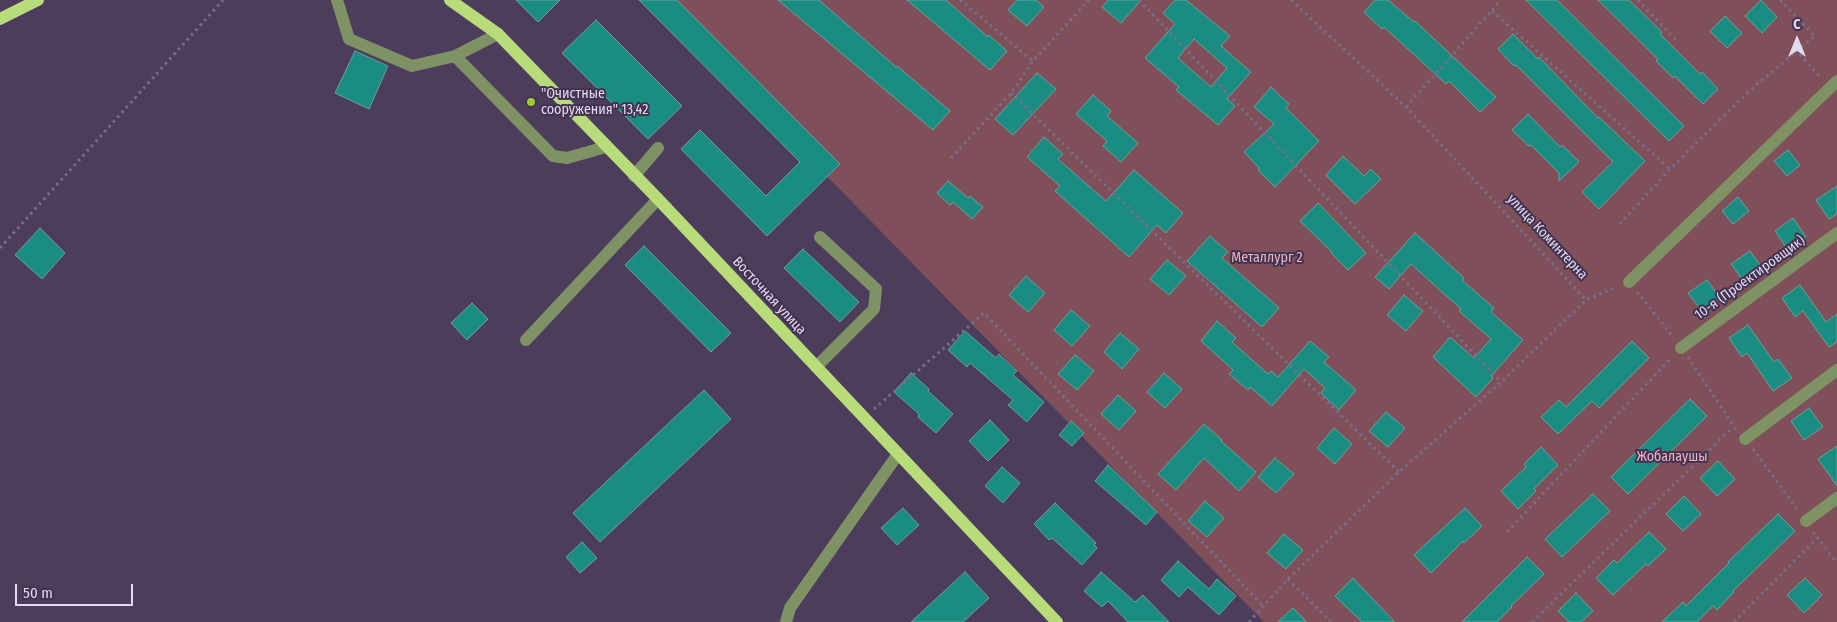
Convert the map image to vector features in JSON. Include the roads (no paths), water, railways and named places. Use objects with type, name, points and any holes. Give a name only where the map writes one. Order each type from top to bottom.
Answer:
[{"type":"main road","points":[[0,18],[38,0]]},
{"type":"main road","name":"Восточная улица","points":[[450,0],[498,34],[658,199],[1057,622]]},
{"type":"street","points":[[337,0],[349,39],[412,66],[455,56],[498,34]]},
{"type":"street","points":[[455,56],[553,156],[567,158],[606,147]]},
{"type":"street","points":[[1629,282],[1833,84]]},
{"type":"street","points":[[634,176],[658,148]]},
{"type":"street","points":[[526,340],[658,199]]},
{"type":"street","name":"10-я (Проектировщик)","points":[[1681,348],[1837,233]]},
{"type":"street","points":[[816,367],[874,309],[876,289],[820,237]]},
{"type":"street","points":[[1745,439],[1837,370]]},
{"type":"street","points":[[786,622],[790,608],[898,454]]},
{"type":"street","points":[[1806,521],[1837,498]]},
{"type":"place","name":"\"Очистные сооружения\" 13,42","points":[[531,102]]},
{"type":"park label","name":"Металлург 2","points":[[1267,258]]},
{"type":"park label","name":"Жобалаушы","points":[[1672,457]]}]
